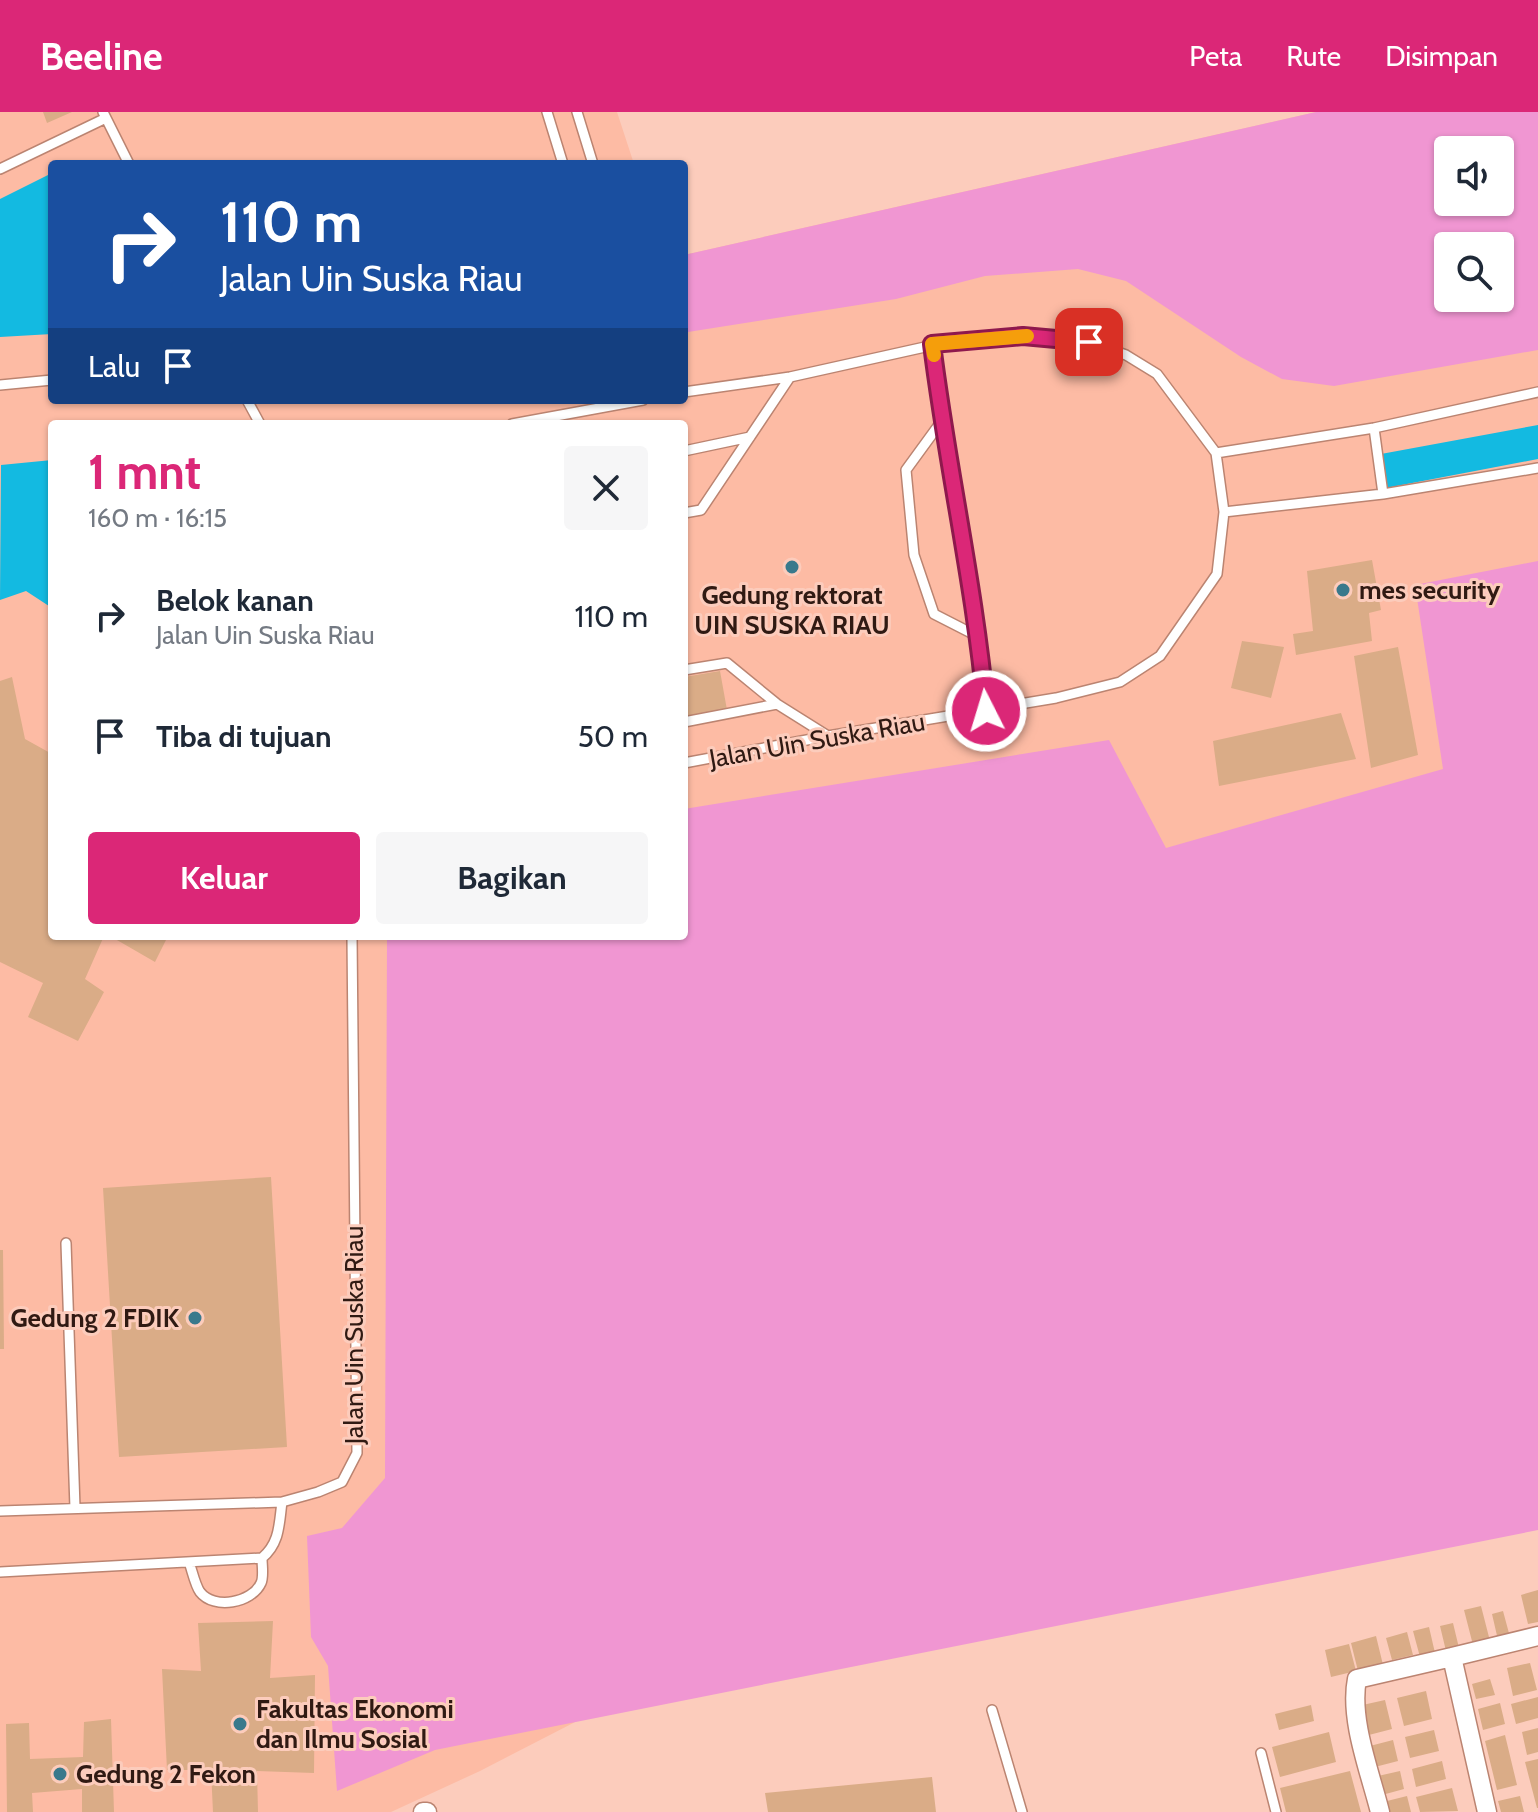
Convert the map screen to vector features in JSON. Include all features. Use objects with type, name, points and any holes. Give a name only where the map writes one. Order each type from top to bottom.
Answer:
[{"type":"street","points":[[1380,1812],[1356,1714],[1354,1696],[1357,1679],[1538,1636]]},
{"type":"street","points":[[1452,1657],[1487,1812]]},
{"type":"lane","points":[[547,112],[562,160]]},
{"type":"lane","points":[[577,112],[592,160]]},
{"type":"lane","points":[[0,169],[105,115],[127,160]]},
{"type":"lane","name":"Jalan Uin Suska Riau","points":[[688,391],[790,377],[932,344],[1023,336],[1089,342],[1126,355],[1157,374],[1216,453],[1224,512],[1217,574],[1160,656],[1120,682],[1056,698],[688,762]]},
{"type":"lane","points":[[932,344],[941,422],[979,637],[986,711]]},
{"type":"lane","points":[[688,512],[701,510],[790,377]]},
{"type":"lane","points":[[0,385],[48,380]]},
{"type":"lane","points":[[1216,453],[1374,428],[1538,392]]},
{"type":"lane","points":[[534,420],[620,404]]},
{"type":"lane","points":[[941,422],[906,470],[914,555],[934,614],[979,637]]},
{"type":"lane","points":[[1374,428],[1383,494]]},
{"type":"lane","points":[[688,450],[750,437]]},
{"type":"lane","points":[[1224,512],[1383,494],[1538,468]]},
{"type":"lane","points":[[688,669],[727,663],[777,704],[828,736]]},
{"type":"lane","points":[[688,721],[777,704]]},
{"type":"lane","name":"Jalan Uin Suska Riau","points":[[0,1511],[282,1502],[342,1482],[357,1453],[352,940]]},
{"type":"lane","points":[[66,1243],[75,1508]]},
{"type":"lane","points":[[0,1572],[262,1558],[272,1550],[278,1536],[282,1502]]},
{"type":"lane","points":[[189,1562],[200,1592],[215,1601],[235,1601],[251,1596],[262,1582],[262,1558]]},
{"type":"lane","points":[[992,1710],[1022,1812]]},
{"type":"lane","points":[[1261,1753],[1276,1812]]},
{"type":"shaded area","points":[[0,112],[617,112],[633,160],[48,160],[48,404],[688,404],[688,254],[1316,112],[1538,112],[1538,1407],[861,1575],[480,1771],[391,1812],[0,1812]]},
{"type":"shaded area","points":[[1316,112],[1538,112],[1538,350],[1334,386],[1282,379],[1241,357],[1126,281],[1078,269],[985,276],[896,299],[688,332],[688,254]]},
{"type":"shaded area","points":[[1538,561],[1538,1530],[435,1750],[337,1791],[328,1666],[311,1637],[307,1536],[342,1528],[385,1478],[387,940],[688,940],[688,808],[1109,740],[1166,848],[1443,769],[1415,585]]},
{"type":"water","points":[[48,175],[48,334],[0,337],[0,199]]},
{"type":"water","points":[[1538,425],[1538,459],[1386,488],[1381,454]]},
{"type":"water","points":[[48,460],[48,605],[26,591],[0,600],[1,465]]},
{"type":"building","points":[[43,112],[72,112],[47,123]]},
{"type":"building","name":"mes security","points":[[1372,560],[1381,610],[1369,613],[1372,641],[1296,655],[1293,634],[1313,631],[1307,571]]},
{"type":"building","points":[[1242,641],[1284,647],[1271,698],[1231,688]]},
{"type":"building","points":[[1398,647],[1418,755],[1371,768],[1354,656]]},
{"type":"building","points":[[720,671],[727,710],[688,716],[688,676]]},
{"type":"building","points":[[12,677],[25,739],[48,752],[48,940],[102,940],[85,979],[104,992],[78,1041],[28,1017],[43,983],[0,962],[0,681]]},
{"type":"building","points":[[1341,713],[1356,759],[1219,786],[1213,741]]},
{"type":"building","points":[[117,940],[166,940],[155,962]]},
{"type":"building","name":"Gedung 2 FDIK","points":[[271,1177],[287,1447],[119,1457],[103,1188]]},
{"type":"building","points":[[0,1250],[3,1250],[4,1349],[0,1349]]},
{"type":"building","points":[[1538,1590],[1538,1622],[1528,1624],[1521,1595]]},
{"type":"building","points":[[1481,1606],[1490,1641],[1473,1645],[1464,1610]]},
{"type":"building","points":[[1503,1611],[1510,1637],[1498,1640],[1492,1614]]},
{"type":"building","name":"Fakultas Ekonomi dan Ilmu Sosial","points":[[273,1621],[270,1678],[315,1675],[314,1773],[257,1771],[258,1812],[213,1812],[211,1770],[167,1770],[162,1669],[201,1671],[198,1623]]},
{"type":"building","points":[[1453,1623],[1459,1648],[1446,1651],[1440,1626]]},
{"type":"building","points":[[1429,1627],[1435,1653],[1420,1657],[1413,1631]]},
{"type":"building","points":[[1407,1632],[1413,1655],[1392,1660],[1386,1638]]},
{"type":"building","points":[[1376,1636],[1384,1669],[1359,1675],[1351,1643]]},
{"type":"building","points":[[1349,1644],[1356,1671],[1331,1677],[1325,1650]]},
{"type":"building","points":[[1530,1663],[1537,1690],[1513,1696],[1507,1668]]},
{"type":"building","points":[[1490,1679],[1495,1695],[1476,1699],[1472,1684]]},
{"type":"building","points":[[1426,1691],[1432,1719],[1404,1726],[1397,1698]]},
{"type":"building","points":[[1538,1697],[1538,1718],[1516,1724],[1511,1704]]},
{"type":"building","points":[[1385,1700],[1392,1729],[1365,1736],[1358,1706]]},
{"type":"building","points":[[1500,1703],[1505,1724],[1483,1730],[1478,1709]]},
{"type":"building","points":[[1311,1705],[1314,1721],[1279,1730],[1275,1714]]},
{"type":"building","name":"Gedung 2 Fekon","points":[[111,1719],[114,1812],[82,1812],[82,1789],[32,1793],[33,1812],[7,1812],[6,1724],[29,1723],[30,1759],[83,1757],[84,1722]]},
{"type":"building","points":[[1538,1728],[1538,1752],[1527,1755],[1522,1732]]},
{"type":"building","points":[[1434,1730],[1439,1751],[1410,1758],[1405,1737]]},
{"type":"building","points":[[1329,1732],[1336,1762],[1280,1777],[1272,1747]]},
{"type":"building","points":[[1505,1735],[1517,1785],[1497,1790],[1485,1741]]},
{"type":"building","points":[[1393,1740],[1398,1761],[1371,1768],[1366,1747]]},
{"type":"building","points":[[1538,1759],[1538,1808],[1537,1808],[1525,1762]]},
{"type":"building","points":[[1442,1761],[1446,1779],[1416,1787],[1412,1769]]},
{"type":"building","points":[[1350,1771],[1361,1812],[1286,1812],[1280,1788]]},
{"type":"building","points":[[1400,1771],[1404,1789],[1382,1795],[1378,1776]]},
{"type":"building","points":[[932,1777],[936,1812],[768,1812],[765,1793]]},
{"type":"building","points":[[1452,1788],[1458,1811],[1420,1812],[1416,1797]]},
{"type":"building","points":[[1407,1796],[1411,1812],[1385,1812],[1383,1802]]},
{"type":"building","points":[[1520,1796],[1524,1812],[1501,1812],[1498,1801]]},
{"type":"slow traffic","points":[[934,355],[932,344],[1027,336]]},
{"type":"place","name":"Gedung rektorat UIN SUSKA RIAU","points":[[792,567]]},
{"type":"place","name":"mes security","points":[[1343,590]]},
{"type":"place","name":"Gedung 2 FDIK","points":[[195,1318]]},
{"type":"place","name":"Fakultas Ekonomi dan Ilmu Sosial","points":[[240,1724]]},
{"type":"place","name":"Gedung 2 Fekon","points":[[60,1774]]},
{"type":"route","points":[[986,711],[979,637],[941,422],[932,344],[1023,336],[1089,342]]}]
